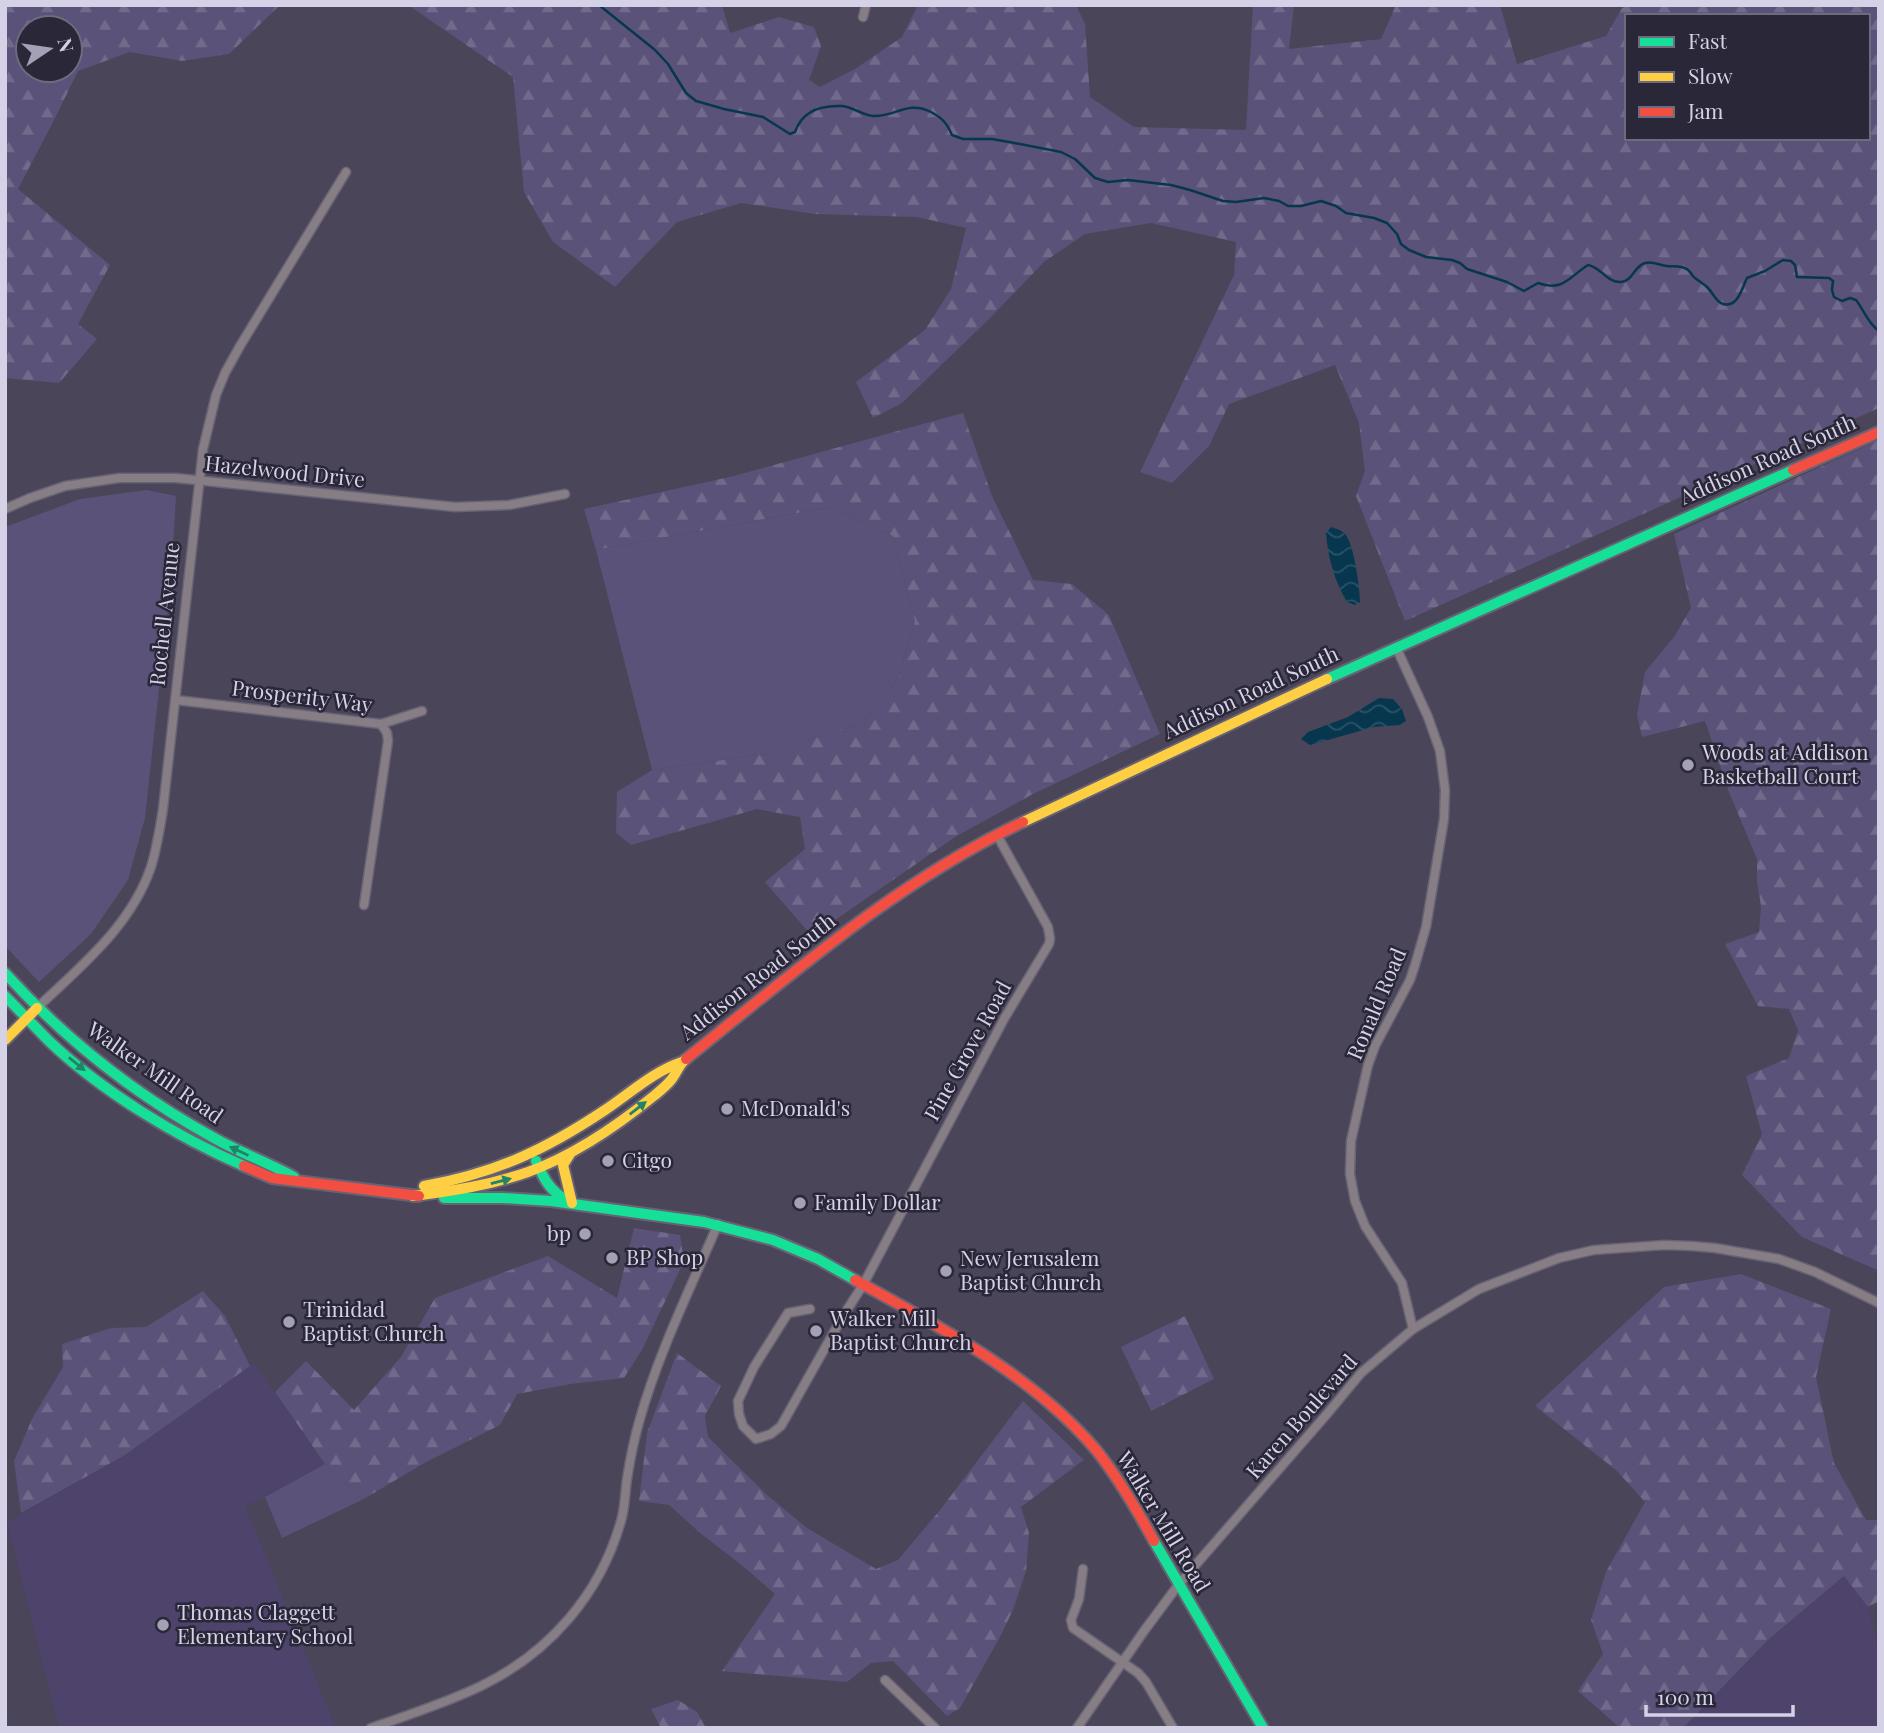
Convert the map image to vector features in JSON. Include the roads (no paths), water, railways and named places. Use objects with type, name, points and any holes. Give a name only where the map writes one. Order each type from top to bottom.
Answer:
[{"type":"main road","name":"Addison Road South","points":[[413,1196],[456,1191],[500,1181],[539,1168],[607,1132],[670,1082],[682,1062],[817,953],[888,901],[997,835],[1395,647],[1879,432]]},
{"type":"main road","name":"Walker Mill Road","points":[[5,973],[37,1008],[89,1055],[206,1134],[301,1180]]},
{"type":"main road","name":"Walker Mill Road","points":[[5,996],[51,1043],[124,1100],[228,1159],[270,1177],[413,1196],[572,1203],[691,1218],[751,1231],[793,1246],[863,1284],[1003,1367],[1050,1404],[1083,1436],[1138,1510],[1178,1584],[1263,1728]]},
{"type":"main road","name":"Rochell Avenue","points":[[5,1040],[37,1008]]},
{"type":"main road","name":"Addison Road South","points":[[533,1154],[581,1126],[661,1071],[682,1062]]},
{"type":"main road","points":[[571,1153],[563,1165],[572,1203]]},
{"type":"main road","name":"Walker Mill Road","points":[[400,1193],[420,1186],[496,1170],[533,1154]]},
{"type":"main road","points":[[533,1154],[548,1188],[572,1203]]},
{"type":"street","points":[[863,17],[866,5]]},
{"type":"street","name":"Rochell Avenue","points":[[37,1008],[110,936],[126,915],[150,869],[160,830],[208,422],[225,373],[346,172]]},
{"type":"street","name":"Hazelwood Drive","points":[[5,509],[65,486],[102,479],[156,477],[455,507],[509,505],[565,494]]},
{"type":"street","name":"Ronald Road","points":[[1395,647],[1428,717],[1440,751],[1445,790],[1444,820],[1426,927],[1415,965],[1368,1065],[1351,1141],[1350,1174],[1365,1226],[1402,1283],[1413,1329]]},
{"type":"street","name":"Prosperity Way","points":[[176,700],[381,724],[422,711]]},
{"type":"street","points":[[364,905],[387,741],[387,733],[381,724]]},
{"type":"street","name":"Pine Grove Road","points":[[810,1309],[788,1313],[754,1367],[738,1401],[743,1426],[756,1439],[771,1434],[781,1426],[863,1284],[1004,1019],[1049,944],[1048,927],[997,835]]},
{"type":"street","points":[[371,1728],[455,1698],[494,1679],[531,1656],[563,1626],[582,1603],[598,1578],[616,1537],[622,1518],[634,1439],[652,1380],[718,1224]]},
{"type":"street","name":"Karen Boulevard","points":[[1077,1728],[1178,1584],[1361,1373],[1413,1329],[1479,1289],[1559,1258],[1594,1250],[1692,1246],[1779,1259],[1815,1272],[1879,1303]]},
{"type":"street","points":[[1083,1569],[1079,1599],[1072,1614],[1071,1624],[1074,1630],[1138,1673],[1173,1728]]},
{"type":"street","points":[[885,1680],[935,1728]]},
{"type":"water","points":[[1331,527],[1344,533],[1352,548],[1360,596],[1360,602],[1355,605],[1347,602],[1332,569],[1326,533]]},
{"type":"water","points":[[1379,698],[1393,699],[1402,709],[1406,721],[1400,725],[1374,727],[1310,745],[1301,739],[1308,732],[1348,717]]},
{"type":"waterway","points":[[599,5],[655,50],[668,64],[686,93],[696,101],[763,117],[790,134],[795,132],[807,114],[819,108],[846,107],[873,116],[908,108],[923,109],[941,119],[952,135],[963,139],[992,139],[1061,152],[1075,159],[1095,178],[1108,182],[1128,180],[1171,185],[1223,201],[1264,198],[1288,206],[1321,201],[1346,213],[1387,223],[1397,234],[1401,244],[1409,250],[1426,257],[1452,260],[1467,269],[1507,282],[1524,291],[1538,283],[1554,286],[1560,284],[1588,265],[1612,280],[1621,282],[1628,279],[1638,267],[1651,262],[1686,268],[1718,301],[1728,304],[1739,296],[1747,278],[1783,260],[1791,261],[1795,265],[1797,277],[1829,278],[1833,281],[1834,297],[1842,301],[1850,298],[1856,300],[1879,331]]},
{"type":"place","name":"Woods at Addison Basketball Court","points":[[1688,765]]},
{"type":"place","name":"McDonald's","points":[[727,1109]]},
{"type":"place","name":"Citgo","points":[[608,1161]]},
{"type":"place","name":"Family Dollar","points":[[800,1203]]},
{"type":"place","name":"bp","points":[[585,1234]]},
{"type":"place","name":"BP Shop","points":[[612,1258]]},
{"type":"place","name":"New Jerusalem Baptist Church","points":[[946,1271]]},
{"type":"place","name":"Trinidad Baptist Church","points":[[289,1322]]},
{"type":"place","name":"Walker Mill Baptist Church","points":[[816,1331]]},
{"type":"place","name":"Thomas Claggett Elementary School","points":[[163,1625]]}]
